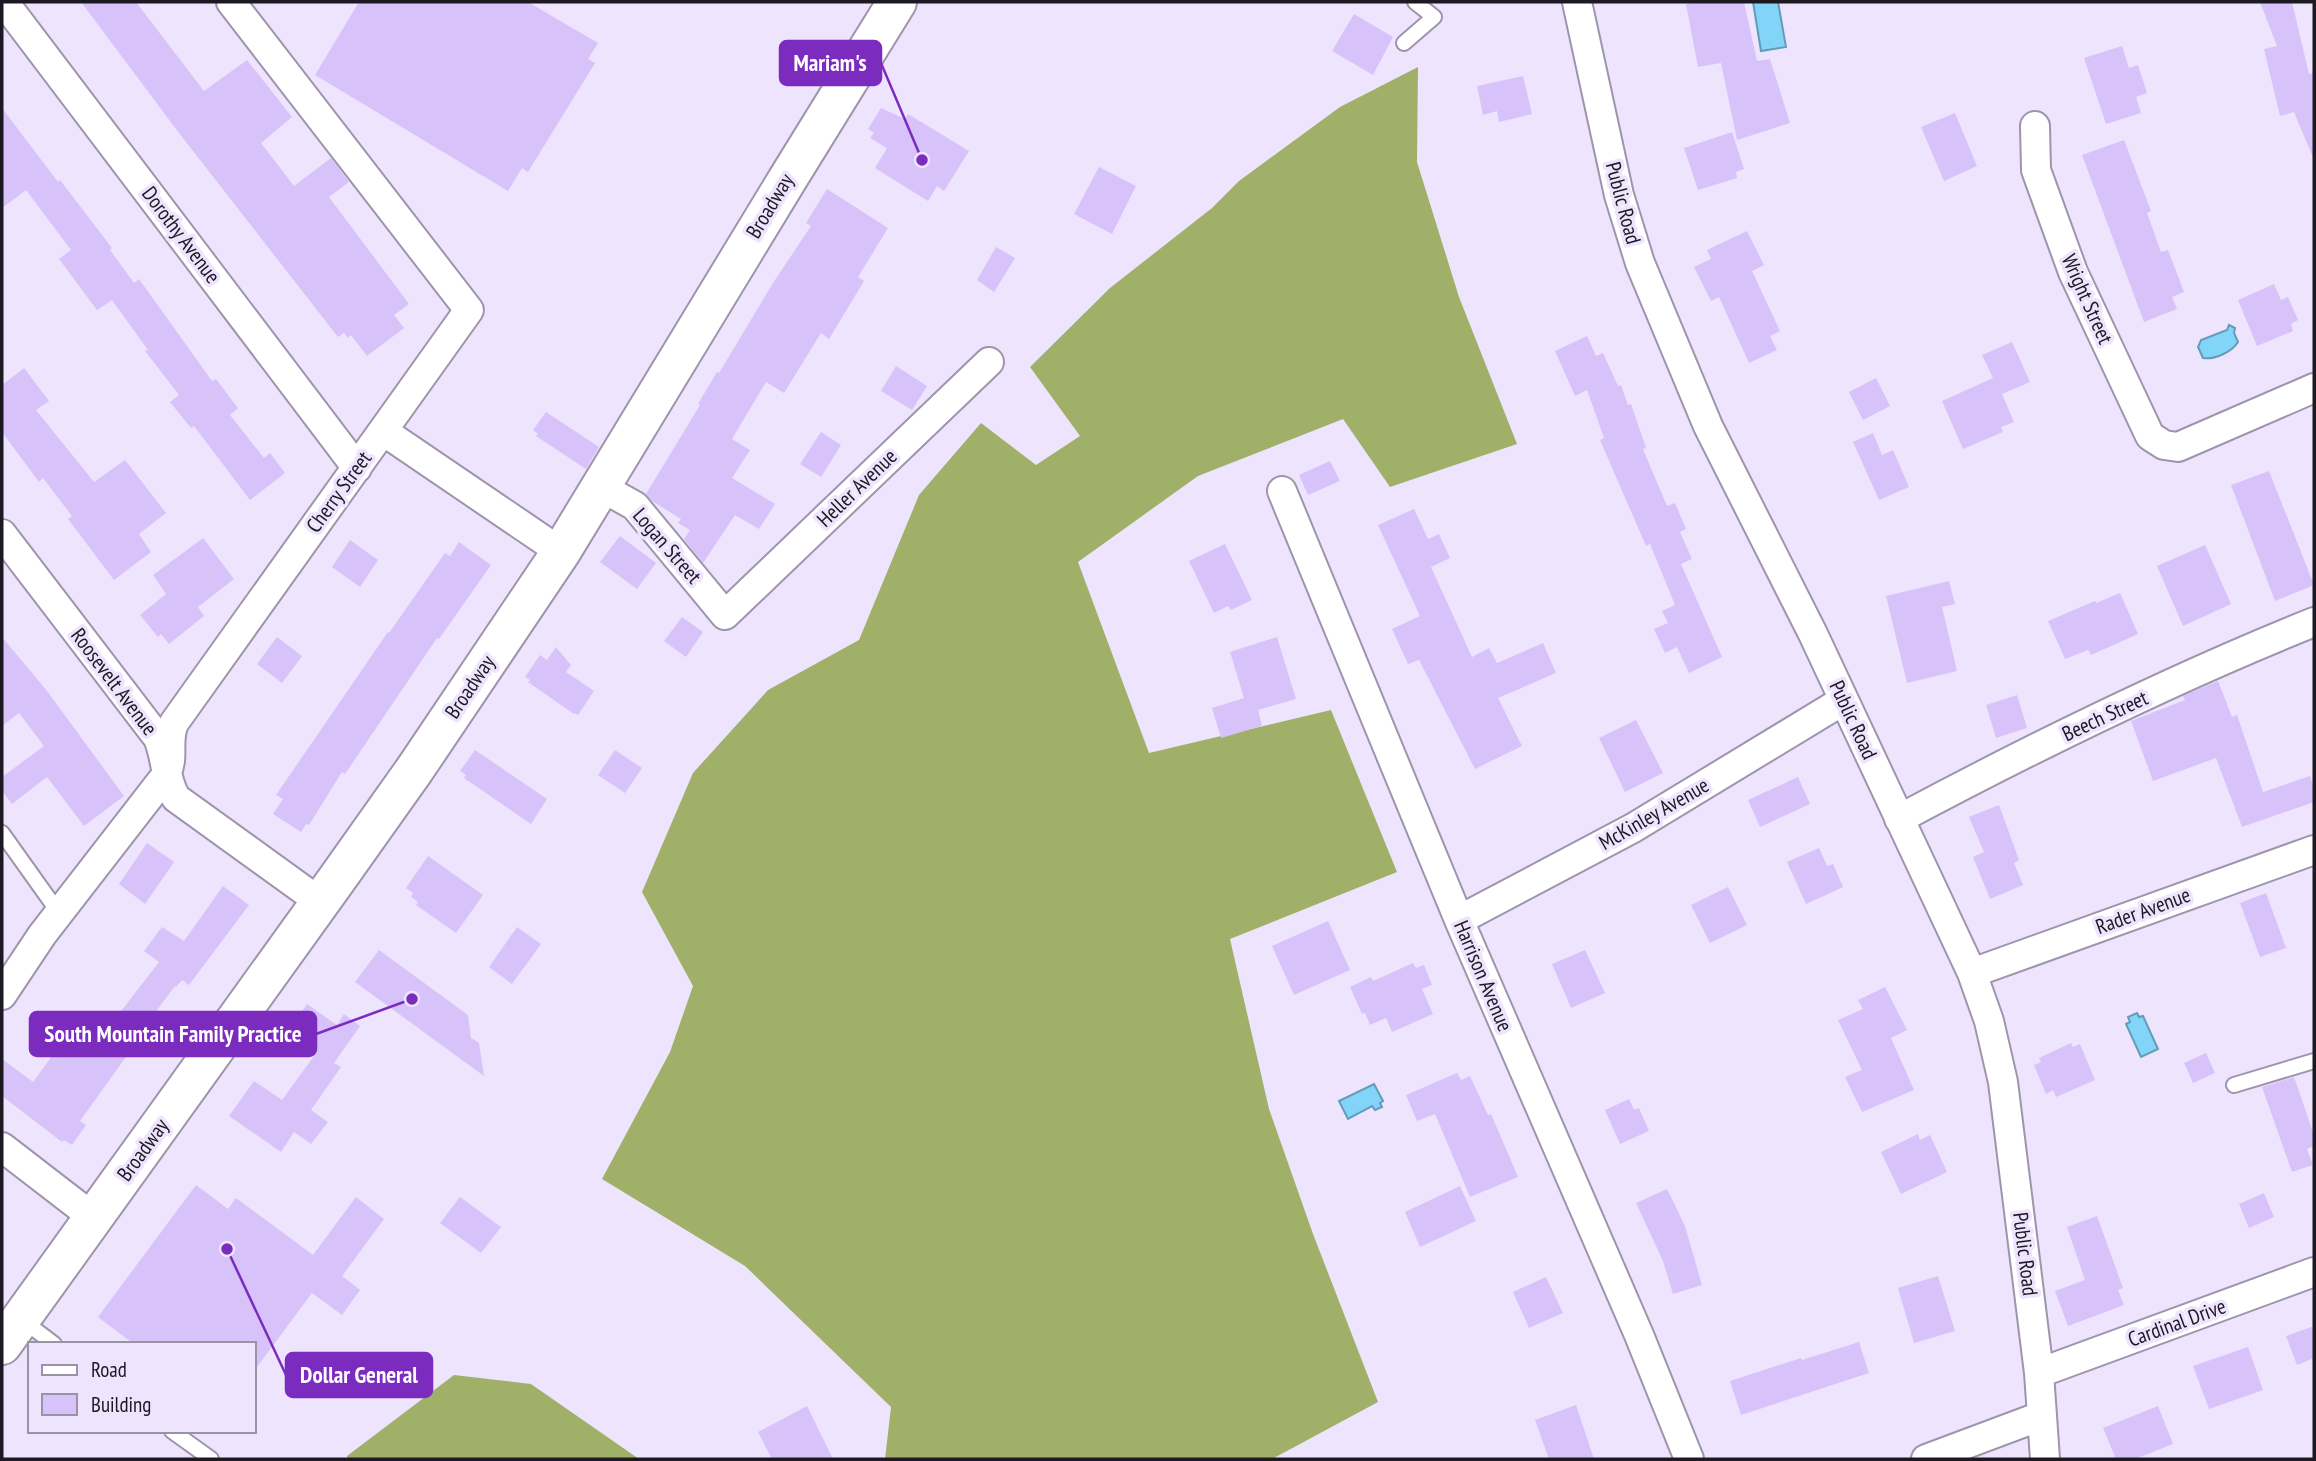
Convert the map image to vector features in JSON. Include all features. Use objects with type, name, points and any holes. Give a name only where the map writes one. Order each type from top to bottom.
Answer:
[{"type":"main road","name":"Broadway","points":[[11,1332],[415,769],[561,552],[897,2]]},
{"type":"street","name":"Dorothy Avenue","points":[[4,2],[357,468]]},
{"type":"street","name":"Cherry Street","points":[[166,775],[172,763],[169,735],[174,723],[469,310],[231,2]]},
{"type":"street","name":"Public Road","points":[[1577,2],[1619,195],[1640,263],[1708,426],[1844,700],[1972,972],[1989,1021],[2003,1082],[2039,1373],[2045,1459]]},
{"type":"street","name":"Wright Street","points":[[2035,127],[2036,170],[2073,272],[2150,436],[2164,445],[2178,447],[2314,388]]},
{"type":"street","name":"Heller Avenue","points":[[725,615],[989,362]]},
{"type":"street","points":[[383,431],[561,552]]},
{"type":"street","name":"Logan Street","points":[[601,487],[635,506],[725,615]]},
{"type":"street","name":"Harrison Avenue","points":[[1282,491],[1459,920],[1639,1335],[1689,1459]]},
{"type":"street","name":"Roosevelt Avenue","points":[[2,534],[158,738],[163,751],[166,775],[176,798],[320,902]]},
{"type":"street","name":"Beech Street","points":[[1899,819],[2017,757],[2314,622]]},
{"type":"street","name":"McKinley Avenue","points":[[1459,920],[1633,828],[1844,700]]},
{"type":"street","points":[[2,995],[59,913],[166,775]]},
{"type":"street","name":"Rader Avenue","points":[[1972,972],[2314,850]]},
{"type":"street","points":[[2,1147],[94,1218]]},
{"type":"street","name":"Cardinal Drive","points":[[2039,1373],[2314,1272]]},
{"type":"street","points":[[1926,1459],[2041,1416]]},
{"type":"lane","points":[[1404,43],[1434,17],[1415,2]]},
{"type":"lane","points":[[2,833],[59,913]]},
{"type":"lane","points":[[2234,1085],[2314,1061]]},
{"type":"lane","points":[[11,1332],[47,1342]]},
{"type":"lane","points":[[175,1433],[211,1459]]},
{"type":"green space","points":[[1418,67],[1417,162],[1459,297],[1517,444],[1390,487],[1343,419],[1198,476],[1078,562],[1149,753],[1331,710],[1397,872],[1230,939],[1269,1109],[1313,1234],[1378,1402],[1272,1459],[885,1459],[891,1407],[745,1266],[602,1179],[670,1052],[693,986],[642,892],[693,773],[768,690],[859,640],[919,495],[981,423],[1036,465],[1080,436],[1030,367],[1110,288],[1212,208],[1239,181],[1340,107]]},
{"type":"green space","points":[[454,1375],[531,1384],[639,1459],[347,1459],[347,1456]]},
{"type":"water","points":[[1753,2],[1778,2],[1786,47],[1761,51]]},
{"type":"water","points":[[2229,325],[2235,328],[2238,342],[2235,346],[2217,356],[2203,358],[2198,347],[2201,340],[2227,330]]},
{"type":"water","points":[[2137,1013],[2139,1017],[2143,1016],[2158,1049],[2141,1057],[2126,1024],[2130,1022],[2128,1017]]},
{"type":"water","points":[[1374,1084],[1383,1101],[1380,1103],[1382,1107],[1375,1110],[1372,1106],[1348,1119],[1339,1101]]},
{"type":"building","points":[[81,2],[136,2],[204,91],[247,60],[292,117],[261,143],[294,186],[331,158],[349,182],[329,197],[409,304],[394,315],[404,328],[367,356],[351,335],[348,338],[344,333],[338,337]]},
{"type":"building","points":[[359,2],[528,2],[598,43],[588,59],[595,63],[528,172],[522,168],[508,191],[315,75]]},
{"type":"building","points":[[1744,2],[1757,61],[1770,59],[1790,123],[1737,140],[1721,63],[1698,67],[1686,4]]},
{"type":"building","points":[[2260,2],[2292,2],[2309,74],[2314,73],[2314,160],[2294,112],[2280,116],[2264,49],[2277,46]]},
{"type":"building","points":[[1354,14],[1393,37],[1373,75],[1332,51]]},
{"type":"building","points":[[2122,46],[2129,68],[2138,65],[2147,93],[2136,97],[2141,113],[2106,124],[2084,58]]},
{"type":"building","points":[[1523,76],[1532,114],[1499,122],[1497,111],[1483,115],[1477,86]]},
{"type":"building","points":[[2,108],[112,248],[110,250],[134,283],[139,279],[212,381],[216,379],[238,408],[230,415],[264,458],[270,453],[285,473],[250,500],[194,426],[191,428],[170,402],[179,395],[145,351],[148,350],[112,300],[97,310],[59,259],[71,250],[26,190],[2,208]]},
{"type":"building","points":[[881,108],[905,119],[908,114],[969,151],[944,191],[937,186],[928,201],[875,168],[887,148],[870,138],[874,133],[868,129]]},
{"type":"building","points":[[1955,113],[1977,166],[1944,181],[1921,127]]},
{"type":"building","points":[[1732,132],[1744,169],[1736,172],[1737,178],[1698,190],[1684,148]]},
{"type":"building","points":[[2124,140],[2151,211],[2147,213],[2161,252],[2168,250],[2184,292],[2172,297],[2177,309],[2144,322],[2082,155]]},
{"type":"building","points":[[1099,167],[1136,186],[1112,234],[1074,214]]},
{"type":"building","points":[[827,189],[888,228],[858,277],[864,281],[829,339],[821,333],[784,393],[766,382],[732,439],[750,450],[732,478],[775,504],[759,529],[735,515],[703,563],[684,539],[690,530],[678,523],[681,519],[652,501],[646,494],[717,372],[719,373],[811,226],[806,223]]},
{"type":"building","points":[[1747,231],[1764,265],[1752,271],[1780,331],[1770,336],[1777,350],[1749,363],[1719,297],[1711,301],[1694,267],[1711,259],[1707,250]]},
{"type":"building","points":[[996,247],[1015,258],[994,292],[977,280]]},
{"type":"building","points":[[2274,284],[2281,300],[2288,297],[2298,320],[2291,324],[2293,331],[2257,346],[2238,300]]},
{"type":"building","points":[[1587,336],[1596,356],[1603,353],[1618,386],[1621,385],[1628,405],[1631,404],[1646,448],[1643,449],[1667,506],[1675,503],[1686,529],[1680,532],[1692,559],[1681,564],[1722,657],[1689,673],[1677,647],[1665,653],[1654,629],[1668,623],[1662,611],[1675,605],[1650,544],[1646,546],[1600,440],[1604,438],[1587,390],[1575,396],[1555,351]]},
{"type":"building","points":[[2012,342],[2030,382],[2002,394],[2014,422],[2001,427],[2003,432],[1963,449],[1942,401],[1993,378],[1982,355]]},
{"type":"building","points":[[896,366],[927,386],[912,410],[881,391]]},
{"type":"building","points":[[24,368],[49,401],[36,410],[94,482],[125,460],[166,513],[139,534],[151,552],[114,580],[68,519],[72,516],[43,478],[39,482],[2,432],[2,385]]},
{"type":"building","points":[[1876,378],[1890,406],[1863,420],[1849,392]]},
{"type":"building","points":[[546,412],[599,447],[586,469],[536,436],[538,434],[533,430]]},
{"type":"building","points":[[821,432],[841,445],[821,477],[800,464]]},
{"type":"building","points":[[1873,433],[1882,455],[1893,450],[1909,487],[1879,500],[1853,442]]},
{"type":"building","points":[[1330,461],[1340,481],[1308,495],[1299,475]]},
{"type":"building","points":[[2269,471],[2314,585],[2275,601],[2231,485]]},
{"type":"building","points":[[1414,509],[1428,539],[1439,534],[1450,558],[1431,567],[1472,657],[1489,648],[1497,663],[1543,643],[1556,673],[1498,698],[1522,746],[1475,769],[1419,660],[1408,664],[1392,629],[1420,616],[1378,525]]},
{"type":"building","points":[[620,536],[656,563],[637,589],[600,562]]},
{"type":"building","points":[[203,538],[234,579],[198,607],[204,616],[169,644],[161,634],[158,637],[140,615],[166,594],[153,575]]},
{"type":"building","points":[[350,540],[378,560],[360,587],[332,567]]},
{"type":"building","points":[[459,542],[491,565],[439,639],[437,638],[345,774],[342,772],[309,825],[306,824],[301,832],[273,814],[283,799],[276,795],[445,553],[450,556]]},
{"type":"building","points":[[1225,544],[1252,600],[1231,610],[1228,606],[1214,613],[1189,561]]},
{"type":"building","points":[[2205,545],[2231,604],[2183,626],[2157,566]]},
{"type":"building","points":[[1949,581],[1955,604],[1942,607],[1957,671],[1907,683],[1886,596]]},
{"type":"building","points":[[2120,593],[2138,634],[2091,655],[2088,650],[2065,659],[2048,621]]},
{"type":"building","points":[[682,617],[703,632],[686,657],[664,641]]},
{"type":"building","points":[[2,637],[47,691],[124,796],[84,826],[47,777],[12,804],[2,791],[2,777],[44,746],[19,713],[2,726]]},
{"type":"building","points":[[277,637],[302,656],[282,683],[257,664]]},
{"type":"building","points":[[1277,637],[1296,699],[1258,710],[1262,726],[1221,738],[1212,708],[1244,698],[1230,652]]},
{"type":"building","points":[[556,647],[571,665],[566,672],[594,691],[578,715],[528,682],[530,680],[525,677],[540,655],[547,660]]},
{"type":"building","points":[[2218,681],[2232,717],[2237,715],[2263,792],[2310,776],[2314,802],[2242,827],[2216,758],[2153,781],[2131,721],[2185,700],[2183,696]]},
{"type":"building","points":[[2017,695],[2027,728],[1996,738],[1986,705]]},
{"type":"building","points":[[1636,720],[1663,773],[1625,792],[1599,738]]},
{"type":"building","points":[[475,750],[547,799],[531,824],[464,778],[466,775],[460,771]]},
{"type":"building","points":[[615,750],[642,768],[625,793],[598,775]]},
{"type":"building","points":[[1798,777],[1810,804],[1760,827],[1748,800]]},
{"type":"building","points":[[1999,805],[2019,860],[2014,863],[2023,885],[1990,899],[1973,857],[1984,852],[1969,817]]},
{"type":"building","points":[[147,843],[174,862],[145,904],[119,884]]},
{"type":"building","points":[[1819,848],[1827,866],[1833,864],[1843,887],[1806,904],[1787,862]]},
{"type":"building","points":[[428,856],[483,895],[456,933],[416,905],[418,902],[411,897],[413,893],[406,888]]},
{"type":"building","points":[[223,886],[249,905],[189,985],[182,980],[175,986],[139,1034],[141,1036],[80,1121],[86,1125],[72,1145],[64,1140],[62,1142],[2,1096],[2,1059],[33,1082],[57,1049],[61,1052],[70,1040],[88,1054],[159,962],[144,951],[162,927],[184,941]]},
{"type":"building","points":[[1728,887],[1747,925],[1710,943],[1691,905]]},
{"type":"building","points":[[2266,893],[2286,948],[2260,957],[2240,903]]},
{"type":"building","points":[[1328,921],[1350,970],[1294,995],[1272,946]]},
{"type":"building","points":[[517,927],[541,944],[512,984],[489,967]]},
{"type":"building","points":[[379,950],[468,1015],[471,1038],[479,1043],[484,1076],[355,982]]},
{"type":"building","points":[[1585,950],[1605,993],[1571,1008],[1552,964]]},
{"type":"building","points":[[1413,963],[1416,968],[1424,965],[1432,985],[1422,989],[1433,1014],[1392,1032],[1386,1018],[1370,1025],[1350,987],[1371,977],[1373,981]]},
{"type":"building","points":[[1885,987],[1907,1030],[1891,1038],[1914,1090],[1862,1112],[1845,1077],[1862,1070],[1838,1020],[1863,1009],[1858,1000]]},
{"type":"building","points":[[307,1004],[337,1025],[344,1014],[360,1026],[334,1063],[341,1067],[311,1110],[328,1122],[311,1144],[294,1132],[281,1152],[229,1116],[254,1081],[282,1100],[317,1052],[288,1032]]},
{"type":"building","points":[[2071,1043],[2073,1047],[2080,1044],[2095,1080],[2056,1097],[2053,1090],[2046,1094],[2034,1065],[2041,1062],[2039,1058]]},
{"type":"building","points":[[2206,1053],[2215,1073],[2193,1083],[2184,1063]]},
{"type":"building","points":[[1457,1073],[1461,1080],[1470,1076],[1488,1115],[1491,1114],[1518,1177],[1470,1197],[1435,1114],[1417,1121],[1406,1095]]},
{"type":"building","points":[[2294,1077],[2314,1135],[2314,1146],[2307,1149],[2313,1165],[2292,1172],[2262,1087]]},
{"type":"building","points":[[1629,1099],[1634,1110],[1639,1108],[1649,1131],[1620,1144],[1605,1110]]},
{"type":"building","points":[[1918,1134],[1920,1140],[1930,1135],[1947,1172],[1901,1194],[1881,1152]]},
{"type":"building","points":[[196,1185],[228,1209],[236,1198],[313,1255],[356,1197],[384,1219],[342,1276],[360,1290],[342,1315],[312,1293],[256,1368],[256,1342],[131,1342],[98,1317]]},
{"type":"building","points":[[1460,1186],[1476,1221],[1420,1247],[1405,1212]]},
{"type":"building","points":[[1667,1189],[1685,1226],[1702,1285],[1673,1294],[1663,1261],[1636,1203]]},
{"type":"building","points":[[2264,1193],[2274,1217],[2249,1228],[2239,1204]]},
{"type":"building","points":[[460,1197],[501,1227],[481,1253],[440,1223]]},
{"type":"building","points":[[2097,1216],[2123,1288],[2118,1290],[2124,1305],[2068,1326],[2055,1291],[2085,1280],[2067,1227]]},
{"type":"building","points":[[1938,1276],[1955,1331],[1914,1343],[1898,1288]]},
{"type":"building","points":[[1546,1277],[1563,1313],[1529,1328],[1513,1292]]},
{"type":"building","points":[[2314,1326],[2314,1358],[2297,1365],[2286,1336]]},
{"type":"building","points":[[1859,1342],[1869,1373],[1741,1415],[1730,1381]]},
{"type":"building","points":[[2248,1347],[2263,1390],[2209,1409],[2193,1366]]},
{"type":"building","points":[[1576,1405],[1594,1459],[1549,1459],[1535,1420]]},
{"type":"building","points":[[807,1406],[833,1459],[772,1459],[758,1432]]},
{"type":"building","points":[[2158,1406],[2173,1444],[2135,1459],[2116,1459],[2103,1428]]},
{"type":"place","name":"Mariam's","points":[[922,160]]},
{"type":"place","name":"South Mountain Family Practice","points":[[412,999]]},
{"type":"place","name":"Dollar General","points":[[227,1249]]}]
